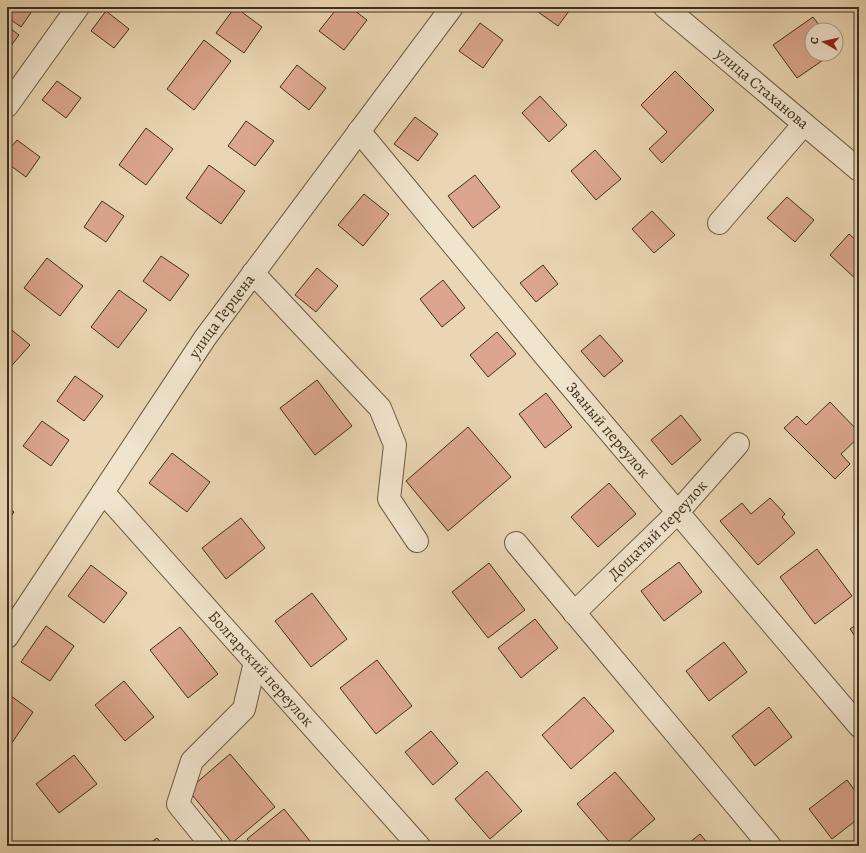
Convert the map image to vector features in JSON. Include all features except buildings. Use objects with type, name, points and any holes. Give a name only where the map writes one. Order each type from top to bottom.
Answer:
[{"type":"street","points":[[7,106],[78,7]]},
{"type":"street","name":"улица Герцена","points":[[7,637],[205,338],[452,7]]},
{"type":"street","name":"улица Стаханова","points":[[665,7],[859,170]]},
{"type":"street","points":[[719,223],[804,124]]},
{"type":"street","name":"Званый переулок","points":[[359,131],[546,357],[859,726]]},
{"type":"street","points":[[253,273],[380,408],[396,445],[389,499],[417,541]]},
{"type":"street","name":"Дощатый переулок","points":[[574,613],[678,512],[738,444]]},
{"type":"street","name":"Болгарский переулок","points":[[103,492],[419,846]]},
{"type":"street","points":[[516,543],[770,846]]},
{"type":"street","points":[[212,846],[178,804],[192,761],[244,709],[255,662]]}]
